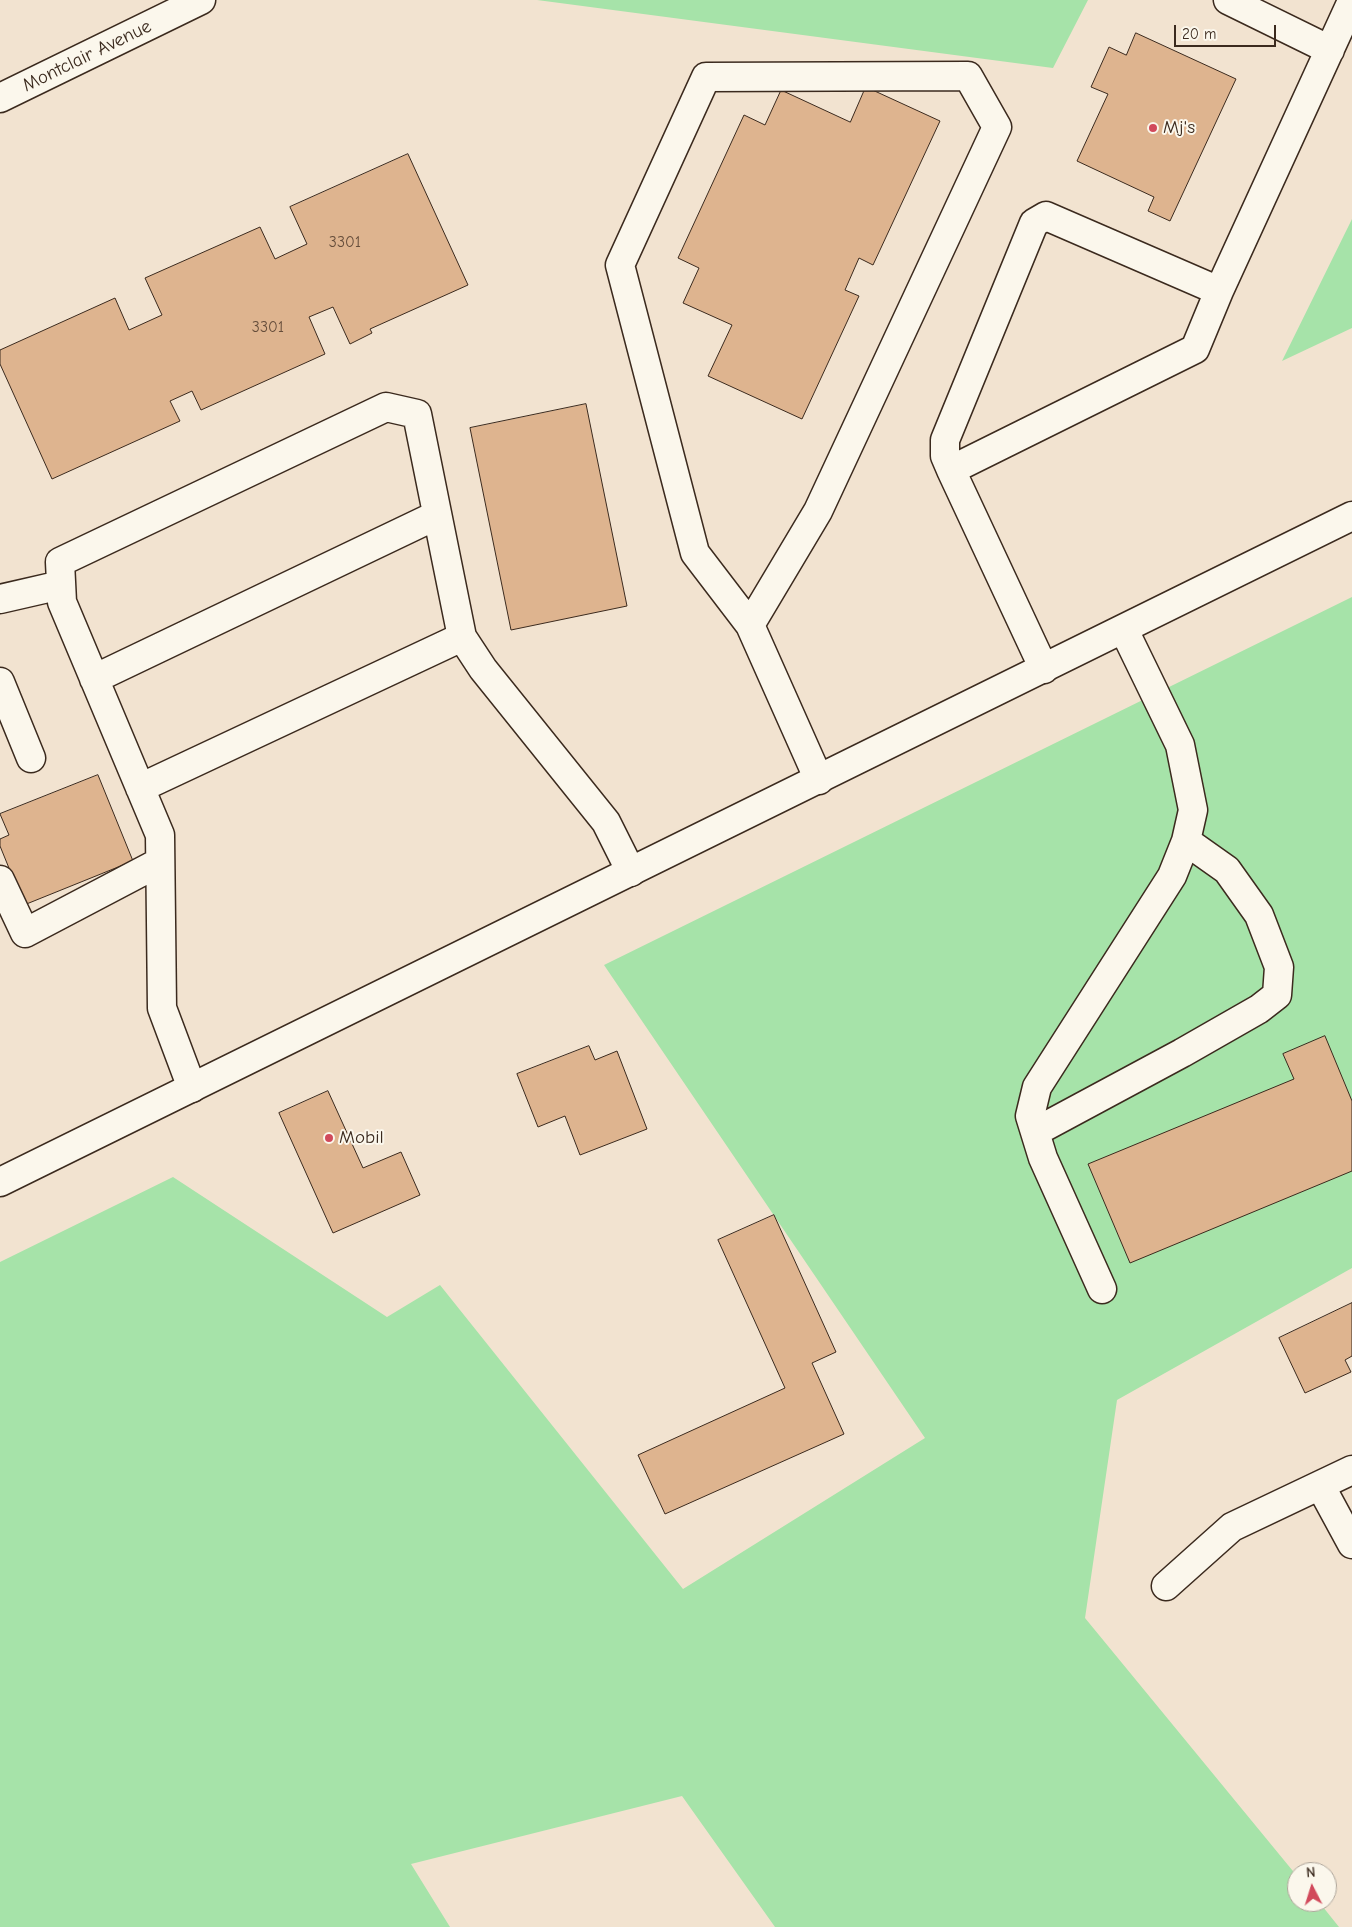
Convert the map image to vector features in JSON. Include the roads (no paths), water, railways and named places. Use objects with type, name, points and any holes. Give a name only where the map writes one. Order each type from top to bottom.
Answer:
[{"type":"main road","name":"Montclair Avenue","points":[[0,98],[201,0]]},
{"type":"main road","points":[[1228,0],[1330,50]]},
{"type":"main road","points":[[951,470],[1195,348],[1219,291],[1352,1]]},
{"type":"main road","points":[[750,625],[818,511],[997,127],[968,76],[706,77],[620,265],[694,553],[750,625],[819,780]]},
{"type":"main road","points":[[1044,669],[945,456],[946,440],[1034,223],[1046,216],[1219,291]]},
{"type":"main road","points":[[192,1088],[162,1008],[160,835],[62,602],[60,562],[386,407],[417,414],[462,637],[483,669],[606,822],[631,872]]},
{"type":"main road","points":[[94,679],[437,515]]},
{"type":"main road","points":[[0,1182],[1124,630],[1352,516]]},
{"type":"main road","points":[[0,598],[61,585]]},
{"type":"main road","points":[[1102,1289],[1043,1158],[1030,1116],[1036,1087],[1172,876],[1186,842],[1193,810],[1180,745],[1124,630]]},
{"type":"main road","points":[[140,788],[462,637]]},
{"type":"main road","points":[[0,682],[31,758]]},
{"type":"main road","points":[[1035,1132],[1182,1053],[1259,1009],[1277,995],[1279,967],[1259,915],[1227,870],[1186,842]]},
{"type":"main road","points":[[0,880],[25,933],[160,862]]},
{"type":"main road","points":[[1166,1586],[1232,1527],[1352,1470]]},
{"type":"main road","points":[[1320,1485],[1352,1544]]},
{"type":"place","name":"Mj's","points":[[1153,128]]},
{"type":"place","name":"Mobil","points":[[329,1138]]}]
